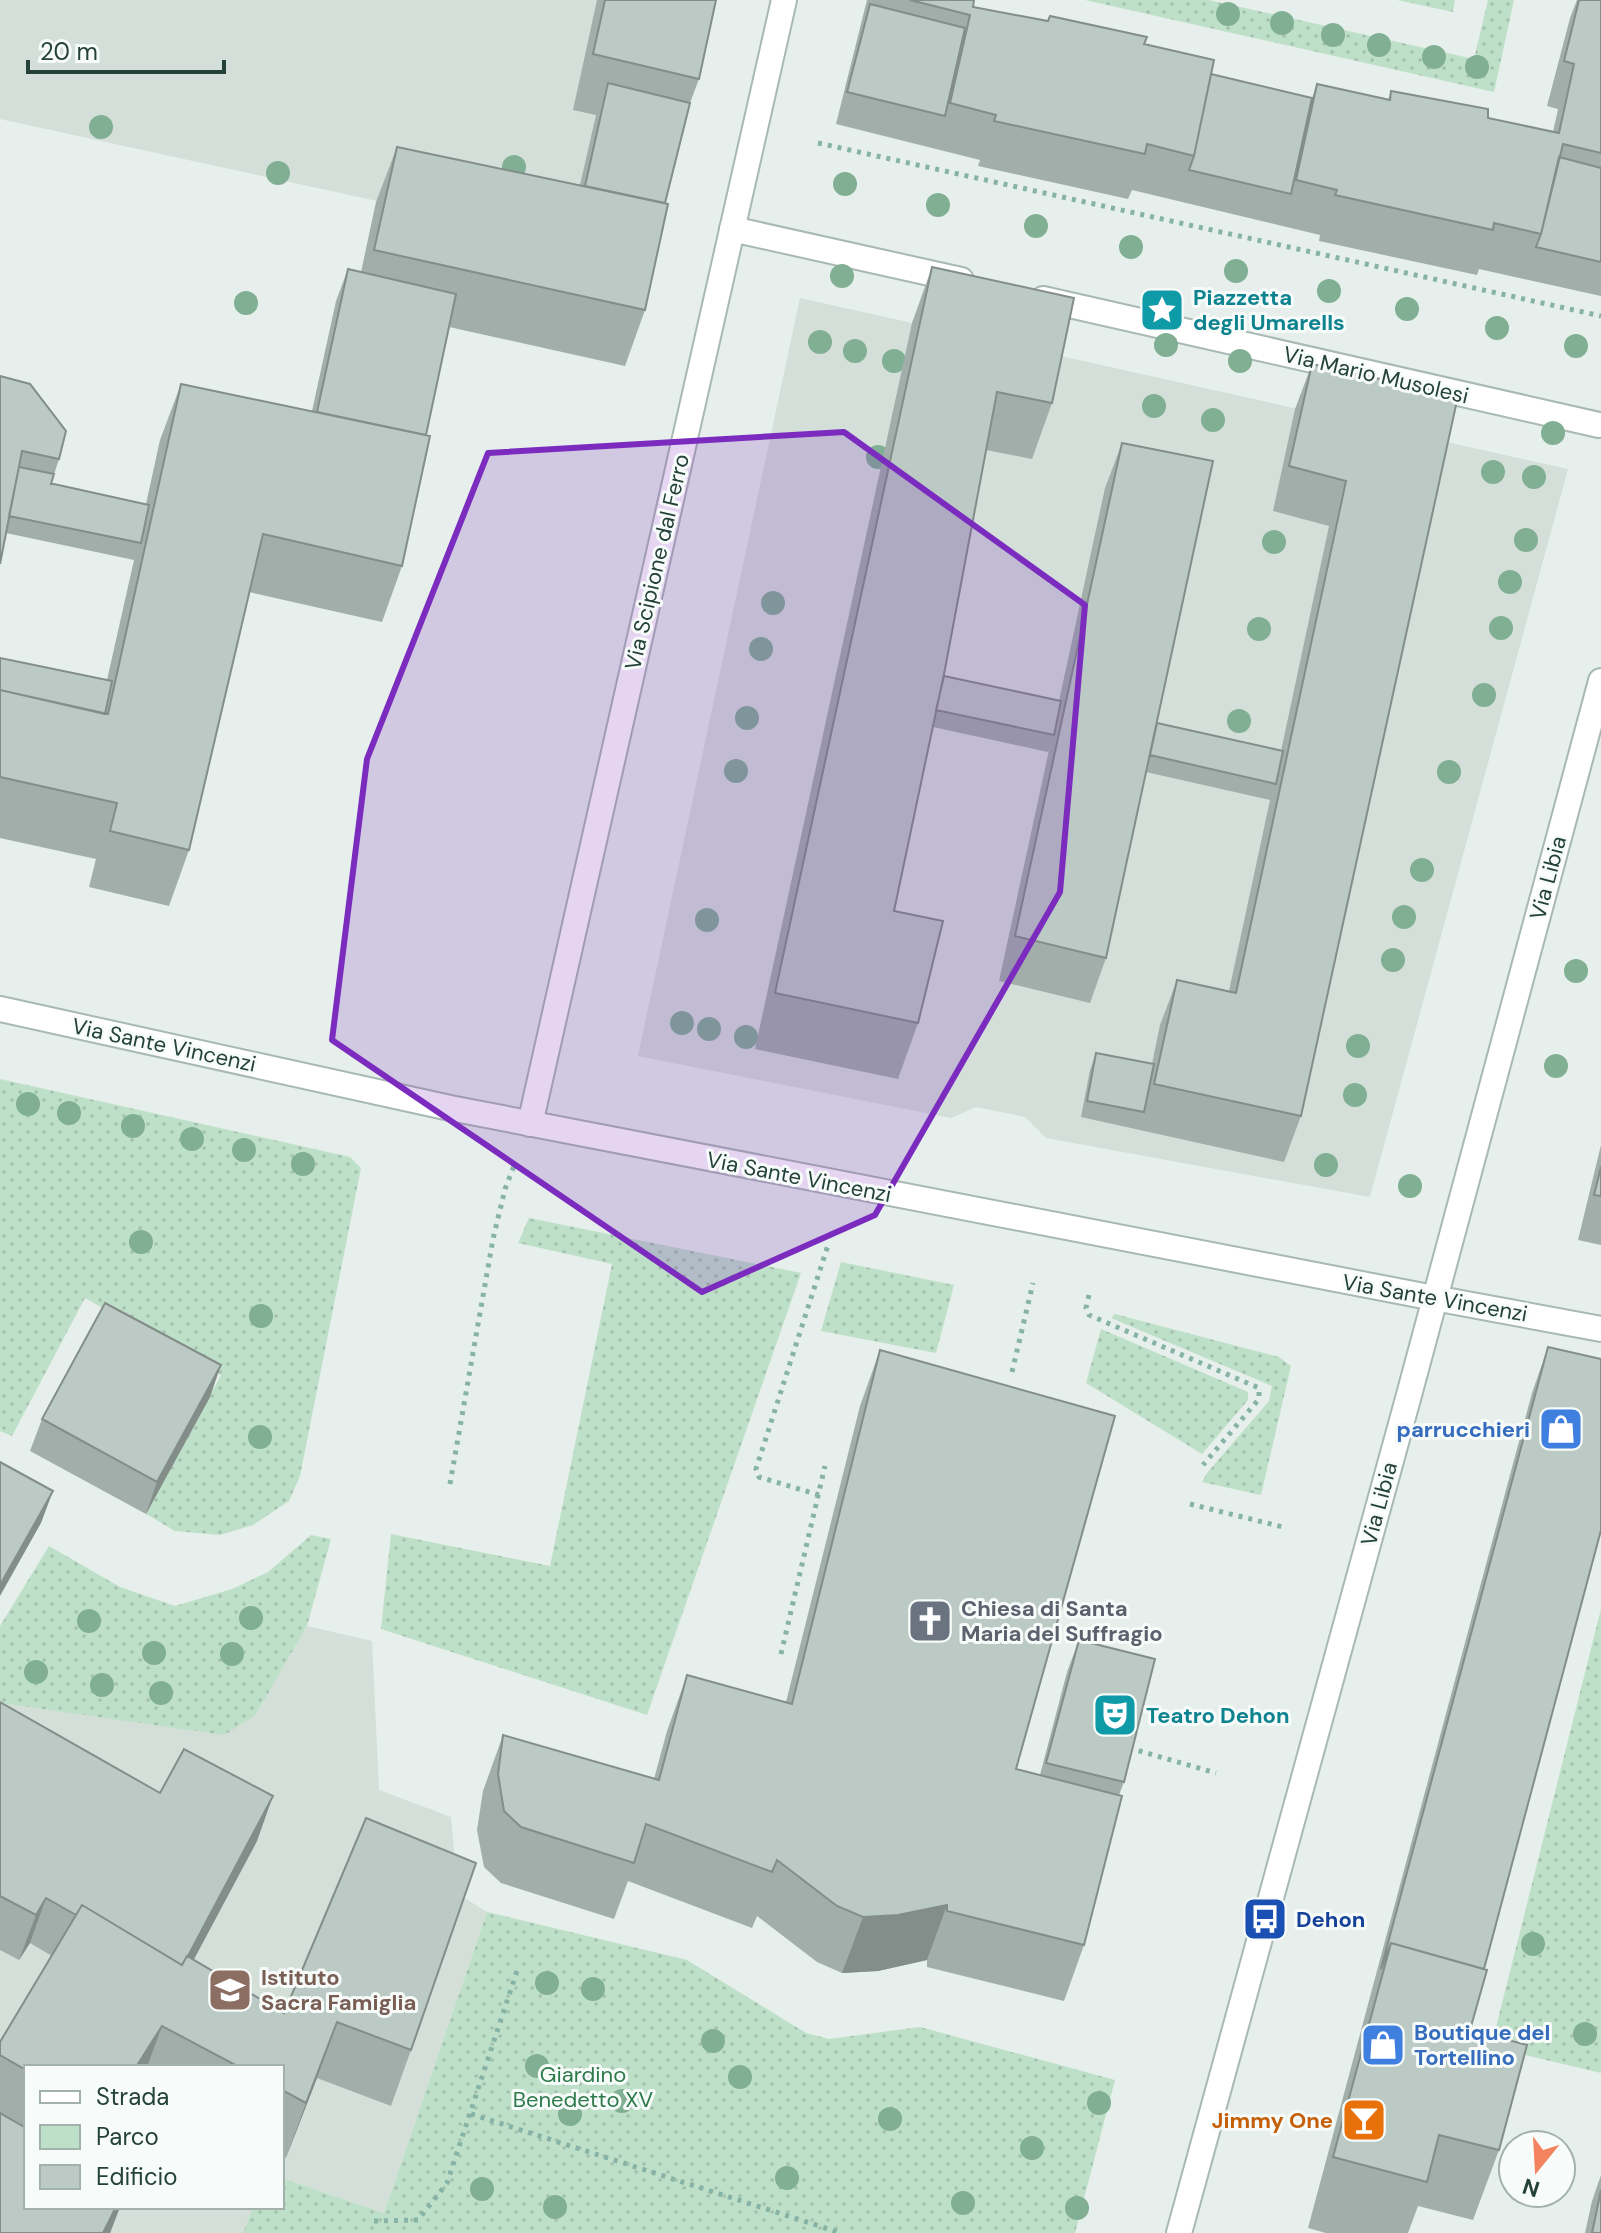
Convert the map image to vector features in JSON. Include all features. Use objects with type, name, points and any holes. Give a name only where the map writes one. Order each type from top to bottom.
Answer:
[{"type":"street","name":"Via Scipione dal Ferro","points":[[530,1124],[784,0]]},
{"type":"street","points":[[732,229],[981,284]]},
{"type":"street","name":"Via Mario Musolesi","points":[[1027,295],[1599,425]]},
{"type":"street","name":"Via Libia","points":[[1179,2233],[1601,681]]},
{"type":"street","name":"Via Sante Vincenzi","points":[[0,1009],[530,1124],[1601,1329]]},
{"type":"path","points":[[818,143],[1601,316]]},
{"type":"path","points":[[450,1484],[493,1239],[505,1189],[530,1124]]},
{"type":"path","points":[[819,1495],[759,1477],[756,1469],[829,1242]]},
{"type":"path","points":[[1012,1372],[1033,1283]]},
{"type":"path","points":[[1089,1295],[1086,1308],[1089,1315],[1259,1388],[1259,1399],[1203,1465]]},
{"type":"path","points":[[781,1654],[825,1466]]},
{"type":"path","points":[[1190,1504],[1283,1527]]},
{"type":"path","points":[[1129,1748],[1216,1773]]},
{"type":"path","points":[[374,2221],[418,2220],[447,2183],[517,1971]]},
{"type":"path","points":[[471,2114],[841,2233]]},
{"type":"highlighted area","points":[[844,432],[1085,605],[1060,892],[875,1215],[702,1292],[332,1040],[367,759],[488,453]]},
{"type":"shaded area","points":[[0,0],[707,0],[648,260],[0,119]]},
{"type":"shaded area","points":[[800,298],[1568,469],[1370,1197],[1046,1138],[1025,1117],[976,1107],[951,1118],[638,1056]]},
{"type":"shaded area","name":"Istituto Sacra Famiglia","points":[[307,1626],[372,1641],[379,1790],[451,1817],[458,1894],[487,1912],[384,2213],[284,2179],[284,2065],[24,2065],[24,2209],[252,2209],[243,2233],[0,2233],[0,1703],[224,1734],[255,1716]]},
{"type":"green space","points":[[1085,0],[1209,0],[1474,59],[1488,0],[1514,0],[1494,92]]},
{"type":"green space","points":[[1397,0],[1455,0],[1453,12]]},
{"type":"green space","points":[[0,1079],[350,1157],[361,1168],[300,1476],[289,1501],[253,1525],[220,1535],[175,1531],[146,1514],[221,1375],[85,1298],[12,1436],[0,1431]]},
{"type":"green space","points":[[529,1218],[801,1273],[647,1715],[381,1629],[391,1534],[550,1566],[612,1264],[518,1243]]},
{"type":"green space","points":[[841,1262],[954,1285],[936,1353],[821,1331]]},
{"type":"green space","points":[[1115,1314],[1279,1357],[1291,1366],[1261,1495],[1202,1482],[1269,1401],[1272,1386],[1111,1318]]},
{"type":"green space","points":[[1101,1329],[1248,1392],[1248,1400],[1202,1454],[1086,1383]]},
{"type":"green space","points":[[311,1535],[331,1539],[307,1626],[255,1716],[224,1735],[0,1703],[0,1626],[49,1546],[120,1587],[175,1606],[232,1589],[268,1572]]},
{"type":"green space","points":[[1601,1609],[1601,2073],[1491,2047]]},
{"type":"green space","name":"Giardino Benedetto XV","points":[[487,1912],[687,1960],[806,2033],[829,2039],[920,2027],[1115,2080],[1075,2233],[243,2233],[252,2209],[284,2209],[284,2179],[384,2213]]},
{"type":"building","points":[[605,0],[716,0],[699,79],[593,54]]},
{"type":"building","points":[[910,0],[974,0],[973,7],[1048,21],[1050,16],[1147,37],[1144,44],[1214,60],[1194,156],[1147,144],[1145,154],[994,121],[996,115],[950,103],[970,15]]},
{"type":"building","points":[[1579,0],[1601,0],[1601,153],[1563,144],[1541,234],[1494,223],[1493,230],[1335,195],[1337,190],[1296,180],[1317,84],[1390,100],[1391,91],[1488,109],[1488,118],[1559,133],[1574,64],[1564,61]]},
{"type":"building","points":[[870,4],[965,28],[945,116],[847,92]]},
{"type":"building","points":[[1211,74],[1312,98],[1291,194],[1189,170]]},
{"type":"building","points":[[608,83],[690,103],[665,203],[585,186]]},
{"type":"building","points":[[397,147],[668,204],[645,310],[374,250]]},
{"type":"building","points":[[1559,157],[1601,168],[1601,262],[1536,247]]},
{"type":"building","points":[[932,267],[1074,298],[1052,403],[997,392],[945,669],[894,911],[943,921],[918,1023],[775,993]]},
{"type":"building","points":[[348,269],[456,294],[426,435],[317,412]]},
{"type":"building","points":[[1312,364],[1458,396],[1301,1116],[1154,1084],[1177,980],[1236,993],[1346,481],[1289,466]]},
{"type":"building","points":[[0,376],[30,384],[66,431],[59,459],[22,451],[0,564]]},
{"type":"building","points":[[181,384],[430,436],[402,566],[263,534],[189,850],[110,831],[117,803],[0,777],[0,690],[108,714]]},
{"type":"building","points":[[1122,443],[1213,461],[1106,958],[1015,936]]},
{"type":"building","points":[[19,467],[54,474],[51,484],[149,505],[141,543],[9,516]]},
{"type":"building","points":[[0,658],[112,681],[105,714],[0,690]]},
{"type":"building","points":[[944,676],[1061,701],[1054,735],[936,710]]},
{"type":"building","points":[[1157,723],[1283,751],[1276,784],[1150,755]]},
{"type":"building","points":[[1096,1053],[1154,1064],[1144,1112],[1087,1101]]},
{"type":"building","points":[[1601,1167],[1601,1196],[1594,1195]]},
{"type":"building","points":[[105,1303],[221,1365],[157,1482],[42,1419]]},
{"type":"building","points":[[1548,1347],[1601,1359],[1601,1530],[1484,1969],[1391,1943],[1381,1969]]},
{"type":"building","points":[[880,1350],[1115,1416],[1016,1769],[1122,1796],[1084,1945],[947,1911],[947,1905],[898,1915],[863,1917],[837,1906],[777,1860],[772,1872],[646,1824],[634,1863],[521,1827],[504,1811],[498,1774],[503,1735],[659,1780],[687,1675],[792,1704]]},
{"type":"building","points":[[0,1462],[53,1491],[0,1585]]},
{"type":"building","points":[[1079,1640],[1155,1659],[1124,1782],[1046,1763]]},
{"type":"building","points":[[0,1702],[160,1793],[184,1749],[273,1796],[182,1965],[82,1905],[76,1915],[46,1898],[36,1915],[0,1896]]},
{"type":"building","points":[[366,1818],[476,1863],[411,2050],[337,2022],[306,2103],[284,2091],[284,2065],[235,2065],[162,2026],[137,2065],[24,2065],[24,2069],[0,2055],[0,2042],[82,1905],[182,1965],[187,1956],[284,2013]]},
{"type":"building","points":[[1391,1943],[1487,1970],[1470,2030],[1527,2045],[1505,2129],[1497,2129],[1497,2150],[1439,2135],[1427,2182],[1333,2157]]},
{"type":"building","points":[[0,2113],[24,2127],[24,2209],[115,2209],[103,2233],[0,2233]]},
{"type":"building","points":[[1601,2190],[1601,2233],[1592,2233]]},
{"type":"place","name":"Piazzetta degli Umarells","points":[[1162,310]]},
{"type":"place","name":"parrucchieri","points":[[1561,1429]]},
{"type":"place","name":"Chiesa di Santa Maria del Suffragio","points":[[930,1621]]},
{"type":"place","name":"Teatro Dehon","points":[[1115,1715]]},
{"type":"place","name":"Dehon","points":[[1265,1919]]},
{"type":"place","name":"Istituto Sacra Famiglia","points":[[230,1990]]},
{"type":"place","name":"Boutique del Tortellino","points":[[1383,2045]]},
{"type":"place","name":"Jimmy One","points":[[1364,2120]]}]
